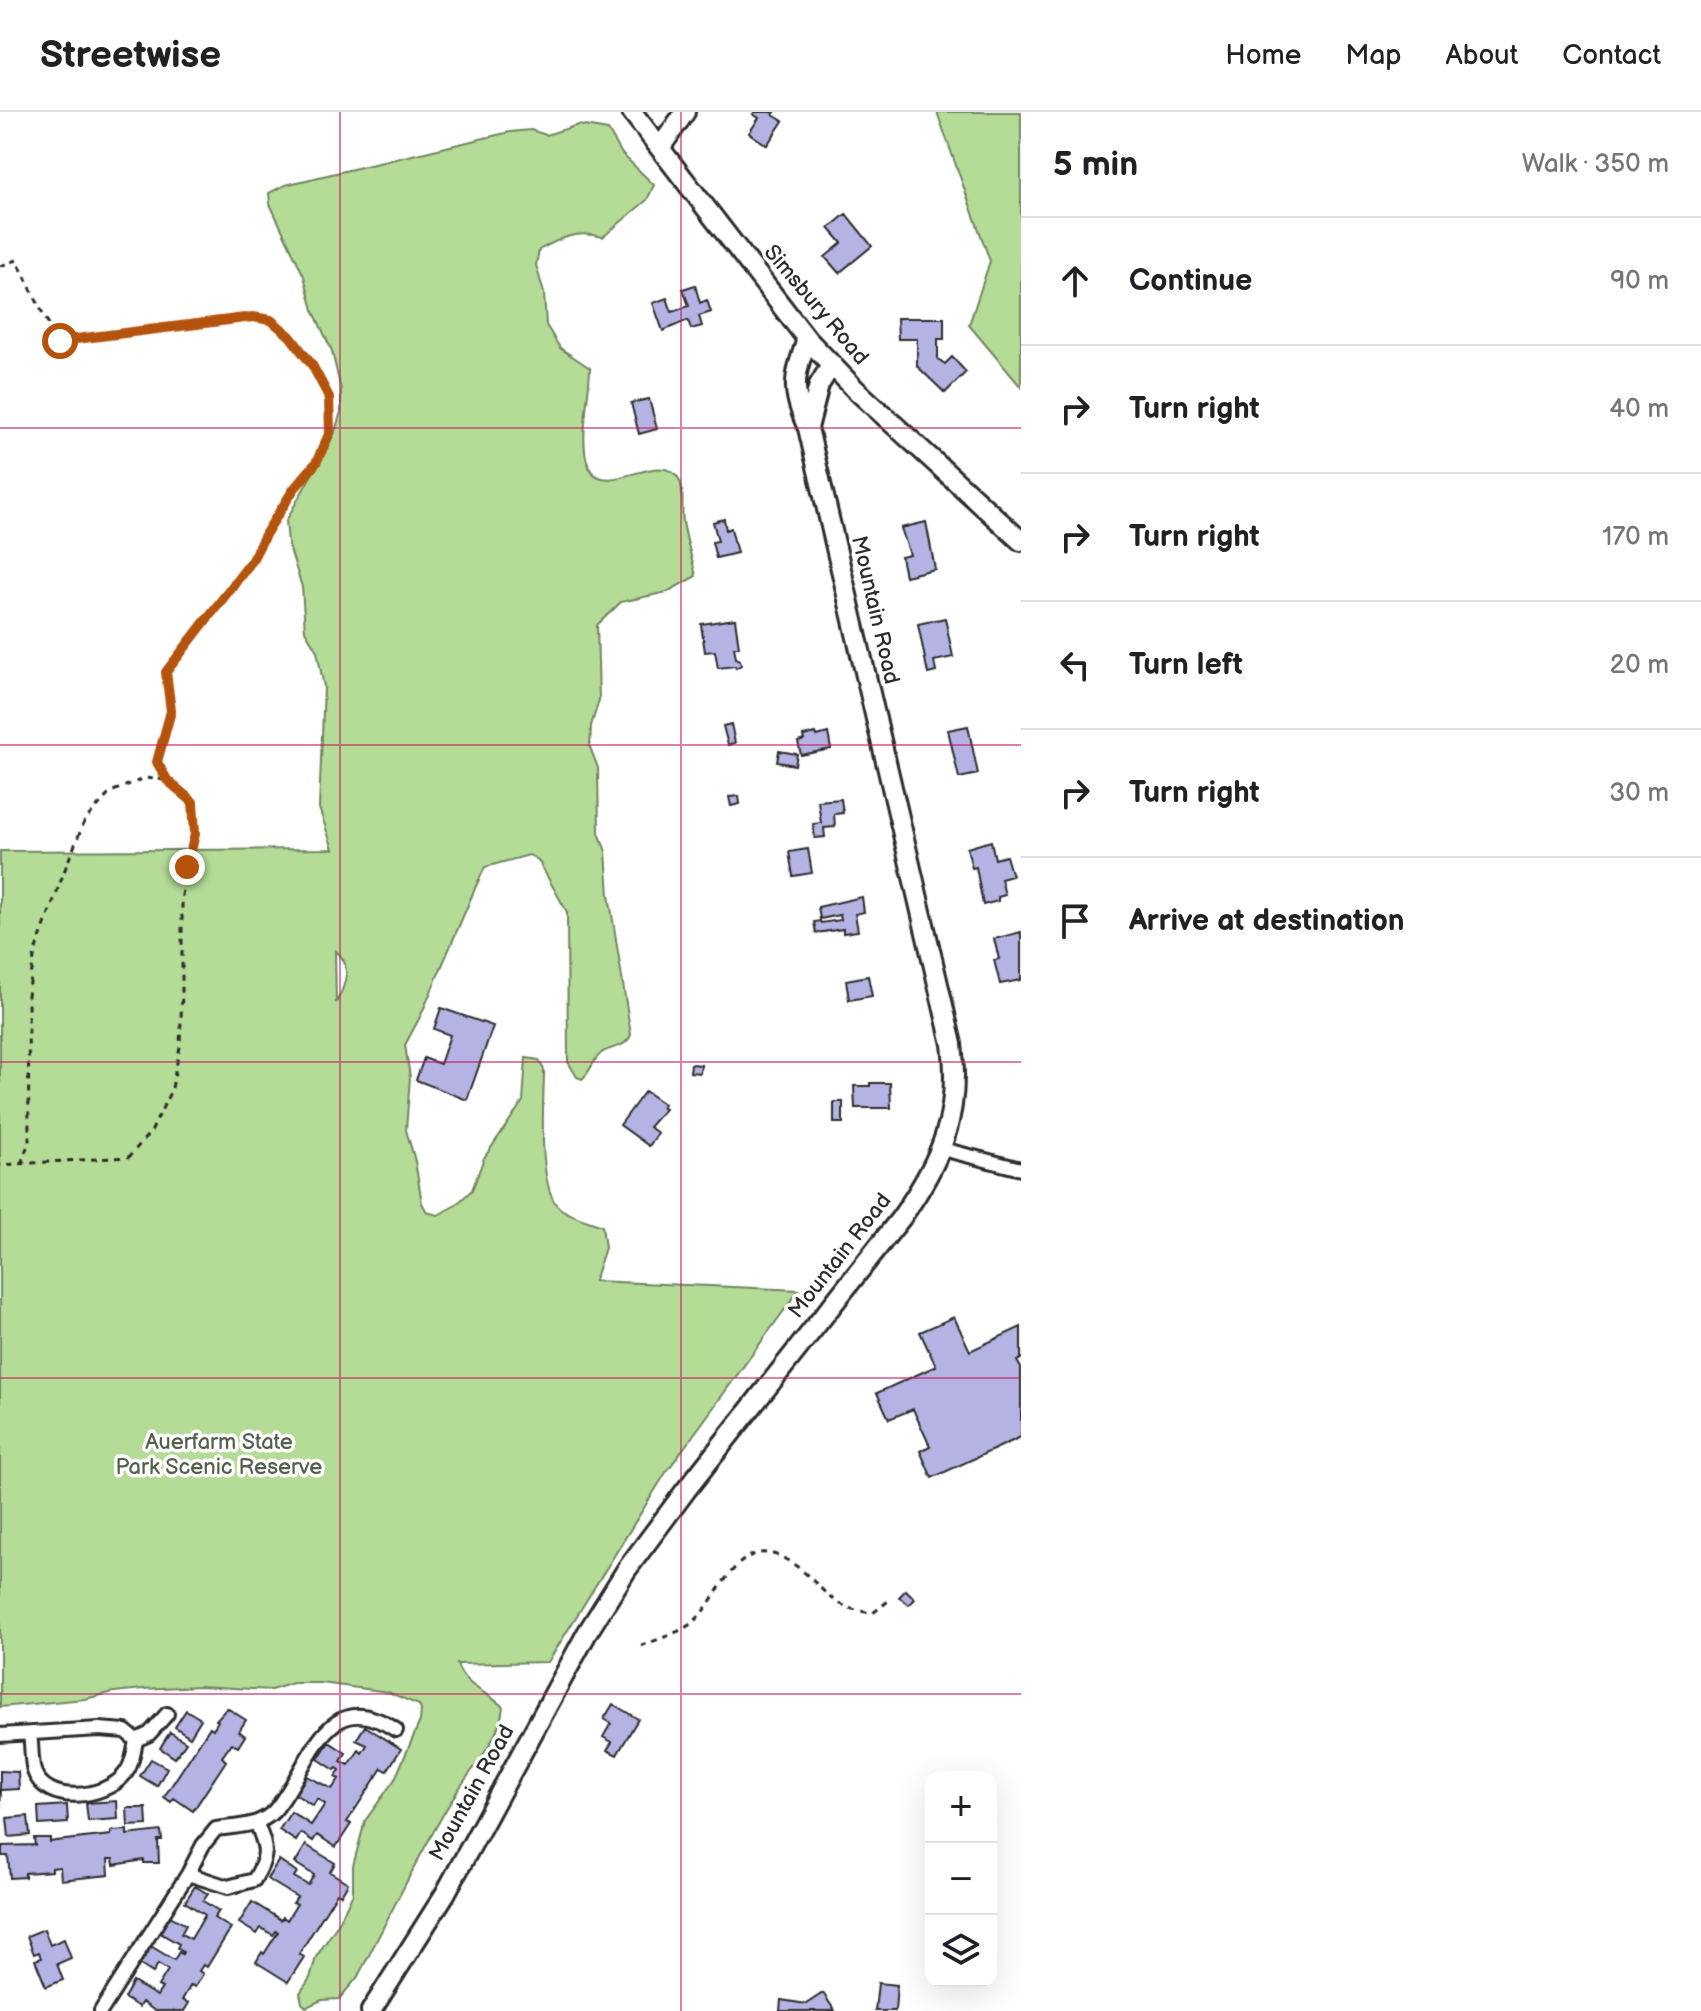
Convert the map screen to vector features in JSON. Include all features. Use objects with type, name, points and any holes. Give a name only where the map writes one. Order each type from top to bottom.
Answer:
[{"type":"main road","name":"Simsbury Road","points":[[632,112],[807,339],[855,389],[1021,541]]},
{"type":"main road","points":[[660,148],[685,112]]},
{"type":"main road","name":"Mountain Road","points":[[371,2011],[445,1894],[587,1633],[627,1569],[901,1218],[921,1190],[942,1149],[951,1122],[956,1091],[952,1044],[808,428],[795,401],[797,368],[807,339]]},
{"type":"main road","name":"Mountain Road","points":[[808,428],[819,385],[832,364]]},
{"type":"street","points":[[942,1149],[1021,1169]]},
{"type":"street","points":[[30,1734],[34,1772],[46,1790],[61,1795],[112,1787],[126,1773],[136,1740],[149,1734],[167,1714]]},
{"type":"street","points":[[101,2011],[188,1874],[203,1845],[216,1829],[257,1824],[274,1811],[326,1731],[342,1717],[356,1715],[382,1721],[396,1730]]},
{"type":"street","points":[[0,1735],[99,1729],[125,1731],[136,1740]]},
{"type":"street","points":[[188,1874],[228,1887],[254,1880],[264,1863],[267,1847],[257,1824]]},
{"type":"path","points":[[0,266],[17,260],[45,318],[60,341],[253,317],[271,320],[290,336],[312,365],[329,397],[330,432],[316,463],[294,489],[251,562],[166,672],[171,711],[157,762],[167,780],[193,802],[195,834],[182,895],[180,1033],[172,1088],[152,1130],[129,1157],[0,1165]]},
{"type":"path","points":[[21,1164],[29,1142],[28,995],[35,952],[67,864],[85,820],[111,792],[145,778],[167,780]]},
{"type":"path","points":[[641,1646],[694,1621],[727,1574],[756,1555],[771,1554],[785,1559],[838,1605],[857,1612],[873,1613],[892,1598]]},
{"type":"green space","points":[[937,112],[1021,112],[1021,387],[969,325],[990,261]]},
{"type":"green space","name":"Auerfarm State Park Scenic Reserve","points":[[578,125],[608,130],[622,154],[654,185],[647,200],[603,237],[586,234],[563,238],[539,250],[536,265],[544,293],[546,325],[560,348],[590,368],[584,437],[587,463],[600,478],[611,479],[661,468],[671,471],[679,479],[683,522],[696,576],[667,592],[621,602],[597,625],[599,700],[591,726],[590,747],[598,768],[599,832],[606,852],[609,895],[631,1035],[629,1039],[600,1055],[582,1079],[577,1077],[568,1062],[567,912],[538,860],[529,855],[485,867],[405,1045],[410,1077],[406,1130],[422,1203],[427,1212],[438,1215],[456,1205],[472,1190],[484,1158],[523,1101],[526,1058],[539,1060],[544,1070],[543,1145],[548,1184],[553,1199],[561,1209],[602,1226],[605,1248],[594,1281],[799,1290],[665,1474],[548,1662],[457,1664],[470,1683],[503,1707],[496,1732],[440,1820],[357,1978],[339,1999],[322,2000],[306,2007],[300,1993],[310,1978],[316,1957],[338,1924],[353,1893],[353,1866],[365,1821],[395,1779],[420,1721],[419,1705],[388,1692],[321,1683],[293,1683],[271,1690],[199,1686],[143,1689],[85,1699],[0,1707],[0,851],[333,849],[319,808],[324,687],[317,651],[305,631],[302,587],[288,543],[286,521],[334,434],[341,412],[341,390],[332,351],[313,310],[304,276],[270,204],[269,193],[285,185],[510,132],[531,130],[546,135]],"holes":[[[335,950],[341,956],[346,975],[336,1003]]]},
{"type":"building","points":[[775,112],[773,115],[783,121],[767,145],[749,133],[759,118],[753,114]]},
{"type":"building","points":[[846,214],[872,246],[839,273],[825,257],[842,243],[829,228]]},
{"type":"building","points":[[695,285],[700,303],[707,300],[711,312],[699,316],[702,326],[691,329],[688,320],[663,331],[653,303],[667,298],[672,312],[689,306],[683,289]]},
{"type":"building","points":[[897,318],[944,318],[944,339],[938,339],[938,359],[945,364],[952,357],[966,372],[945,393],[917,366],[917,339],[898,339]]},
{"type":"building","points":[[649,399],[657,429],[639,434],[631,403]]},
{"type":"building","points":[[724,519],[726,530],[731,528],[737,553],[716,558],[712,542],[718,541],[713,522]]},
{"type":"building","points":[[926,522],[935,569],[905,576],[901,557],[910,555],[901,528]]},
{"type":"building","points":[[945,618],[953,657],[934,661],[936,672],[928,674],[918,624]]},
{"type":"building","points":[[735,619],[739,647],[734,647],[741,665],[718,668],[715,651],[705,652],[701,624]]},
{"type":"building","points":[[731,724],[735,743],[728,745],[723,726]]},
{"type":"building","points":[[968,726],[978,774],[959,778],[948,730]]},
{"type":"building","points":[[816,733],[817,736],[828,733],[831,749],[801,755],[798,742],[804,740],[803,736]]},
{"type":"building","points":[[779,751],[797,754],[795,765],[777,762]]},
{"type":"building","points":[[739,796],[740,804],[731,806],[729,797]]},
{"type":"building","points":[[841,799],[843,813],[834,814],[835,827],[824,828],[825,837],[815,838],[813,824],[821,823],[818,801]]},
{"type":"building","points":[[991,841],[995,859],[1006,856],[1012,876],[1001,879],[1005,895],[998,897],[998,901],[983,905],[976,867],[972,868],[967,848]]},
{"type":"building","points":[[808,849],[812,873],[793,876],[789,852]]},
{"type":"building","points":[[862,897],[864,912],[855,914],[858,931],[843,933],[843,929],[816,933],[814,922],[841,920],[840,915],[820,919],[818,907]]},
{"type":"building","points":[[1021,932],[1021,980],[1000,984],[994,960],[999,959],[994,939]]},
{"type":"building","points":[[868,976],[872,996],[849,1000],[846,980]]},
{"type":"building","points":[[441,1008],[493,1026],[467,1100],[416,1080],[424,1058],[440,1064],[450,1035],[434,1029]]},
{"type":"building","points":[[691,1064],[701,1065],[700,1073],[690,1072]]},
{"type":"building","points":[[870,1083],[890,1083],[891,1108],[855,1108],[854,1086],[870,1086]]},
{"type":"building","points":[[645,1091],[664,1104],[662,1107],[665,1109],[649,1127],[658,1133],[649,1146],[620,1125]]},
{"type":"building","points":[[834,1102],[843,1102],[843,1123],[834,1123]]},
{"type":"building","points":[[954,1317],[970,1351],[1021,1327],[1021,1359],[1017,1361],[1021,1368],[1021,1437],[932,1478],[920,1451],[930,1446],[913,1409],[889,1419],[877,1393],[936,1366],[920,1332]]},
{"type":"building","points":[[906,1590],[915,1599],[909,1605],[899,1597]]},
{"type":"building","points":[[613,1704],[638,1719],[617,1755],[607,1750],[612,1742],[603,1737],[611,1723],[604,1719]]},
{"type":"building","points":[[227,1708],[246,1720],[239,1731],[245,1736],[238,1747],[232,1743],[222,1757],[226,1761],[193,1811],[174,1798],[171,1802],[164,1797],[210,1727],[213,1729],[216,1720]]},
{"type":"building","points":[[186,1710],[201,1719],[190,1737],[175,1727]]},
{"type":"building","points":[[365,1726],[401,1749],[387,1771],[382,1768],[347,1822],[351,1824],[336,1847],[317,1835],[313,1841],[301,1833],[296,1841],[279,1830],[291,1812],[311,1825],[325,1804],[317,1799],[313,1806],[295,1794],[307,1776],[332,1789],[339,1779],[335,1777],[340,1770],[318,1759],[329,1742],[346,1753],[341,1761],[349,1765],[359,1750],[362,1753],[367,1745],[356,1740]]},
{"type":"building","points":[[170,1732],[186,1742],[175,1758],[160,1748]]},
{"type":"building","points":[[151,1759],[167,1768],[157,1786],[140,1776]]},
{"type":"building","points":[[0,1771],[18,1772],[19,1789],[1,1790],[0,1815]]},
{"type":"building","points":[[117,1801],[118,1819],[88,1821],[86,1803]]},
{"type":"building","points":[[67,1805],[68,1823],[39,1825],[38,1807]]},
{"type":"building","points":[[127,1808],[146,1808],[147,1825],[128,1826]]},
{"type":"building","points":[[28,1816],[30,1835],[9,1837],[7,1818]]},
{"type":"building","points":[[127,1830],[127,1835],[161,1831],[162,1840],[158,1840],[159,1863],[144,1863],[144,1860],[114,1865],[113,1859],[108,1859],[109,1875],[61,1880],[60,1867],[10,1878],[8,1856],[2,1856],[2,1846],[35,1845],[34,1838],[50,1838],[50,1842],[111,1835],[111,1831]]},
{"type":"building","points":[[306,1845],[335,1863],[330,1872],[348,1883],[341,1895],[337,1893],[299,1954],[304,1957],[288,1982],[256,1962],[278,1932],[273,1935],[261,1928],[257,1934],[239,1923],[252,1902],[281,1920],[283,1917],[287,1920],[297,1904],[293,1903],[297,1897],[267,1879],[279,1860],[297,1872],[294,1877],[308,1885],[314,1875],[295,1863]]},
{"type":"building","points":[[195,1886],[208,1894],[203,1901],[219,1911],[214,1918],[231,1928],[207,1967],[203,1965],[199,1971],[203,1974],[195,1987],[191,1985],[182,2000],[189,2003],[184,2011],[155,2011],[142,2002],[139,2007],[124,1998],[133,1982],[157,1996],[162,1988],[158,1986],[168,1970],[158,1964],[153,1973],[137,1963],[149,1945],[174,1960],[179,1952],[183,1952],[177,1948],[179,1944],[160,1933],[170,1916],[186,1925],[181,1934],[191,1939],[205,1915],[185,1902]]},
{"type":"building","points":[[44,1929],[50,1945],[64,1939],[71,1958],[57,1964],[63,1980],[46,1987],[35,1960],[41,1958],[39,1952],[34,1954],[27,1936]]},
{"type":"building","points":[[878,1983],[897,1985],[895,2011],[875,2011]]},
{"type":"building","points":[[823,1993],[835,2011],[780,2011],[781,2000],[806,2004]]},
{"type":"route","points":[[60,341],[253,317],[271,320],[290,336],[312,365],[329,397],[330,432],[316,463],[294,489],[251,562],[226,597],[207,616],[166,672],[171,711],[157,762],[167,780],[193,802],[195,834],[187,867]]}]
